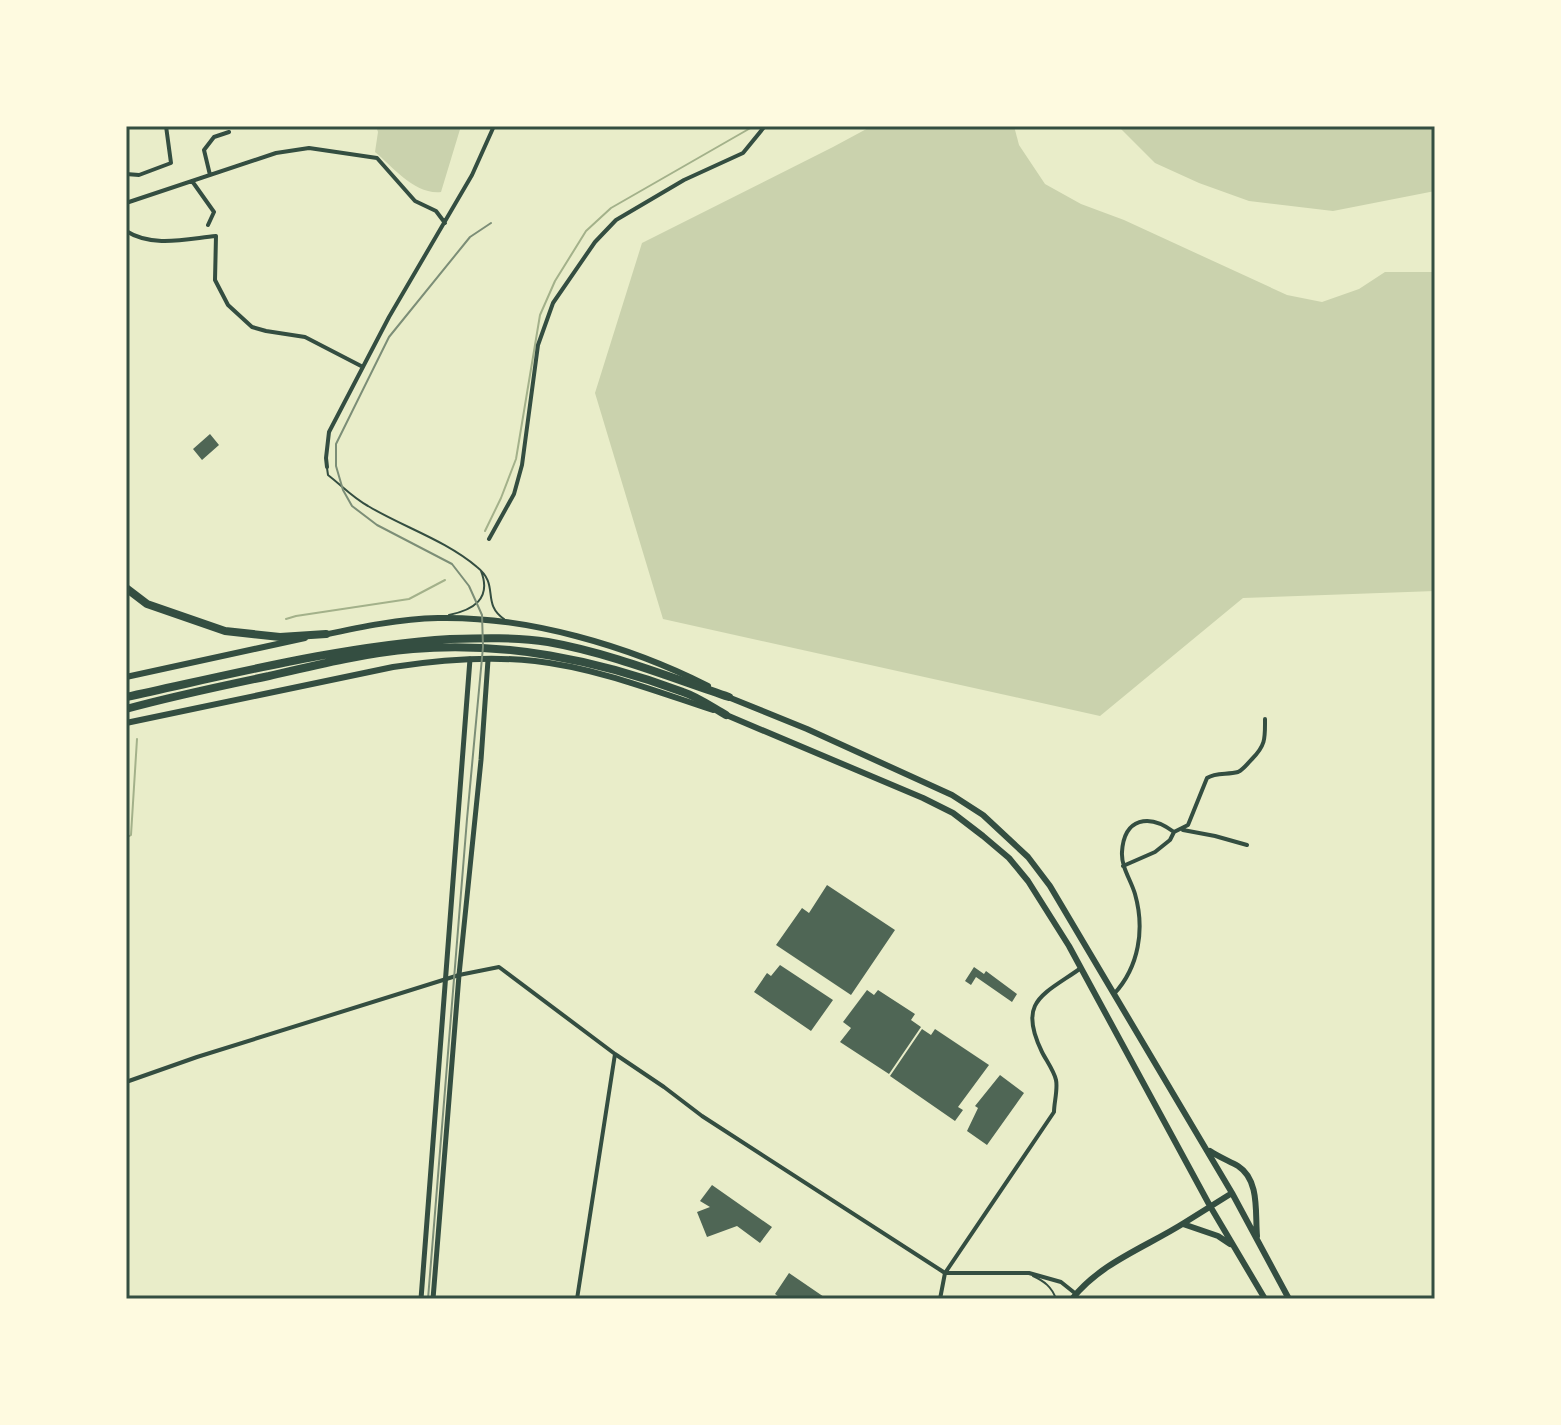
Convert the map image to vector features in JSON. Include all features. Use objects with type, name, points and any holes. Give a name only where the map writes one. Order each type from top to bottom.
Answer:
[{"type":"highway","points":[[126,588],[147,604],[225,631],[280,637],[326,634]]},
{"type":"highway","points":[[126,697],[355,649],[420,641],[501,639],[545,641],[591,651],[729,697]]},
{"type":"highway","points":[[126,709],[369,655],[413,649],[463,648],[522,652],[596,665],[685,693],[726,715]]},
{"type":"main road","points":[[126,677],[388,622],[439,618],[508,622],[600,644],[671,668],[729,697],[952,795],[983,815],[1028,857],[1050,886],[1232,1193],[1289,1299]]},
{"type":"main road","points":[[126,723],[419,663],[470,659],[534,661],[604,675],[726,715],[953,813],[1009,858],[1028,881],[1069,946],[1210,1206],[1265,1299]]},
{"type":"main road","points":[[1206,1150],[1238,1166],[1251,1177],[1257,1240]]},
{"type":"main road","points":[[1074,1296],[1101,1271],[1232,1193]]},
{"type":"main road","points":[[1183,1224],[1218,1236],[1240,1256]]},
{"type":"street","points":[[126,174],[139,175],[171,163],[166,126]]},
{"type":"street","points":[[327,467],[329,432],[389,317],[472,175],[494,126]]},
{"type":"street","points":[[489,539],[514,494],[522,465],[538,345],[553,303],[595,242],[616,220],[684,180],[743,153],[765,126]]},
{"type":"street","points":[[210,175],[204,150],[214,137],[229,132]]},
{"type":"street","points":[[126,203],[276,153],[309,148],[377,158],[415,201],[436,211],[445,223]]},
{"type":"street","points":[[192,181],[214,212],[208,225]]},
{"type":"street","points":[[126,231],[157,242],[216,236],[215,280],[228,305],[252,327],[305,337],[363,367]]},
{"type":"street","points":[[421,1299],[470,659]]},
{"type":"street","points":[[433,1299],[488,660]]},
{"type":"street","points":[[1123,866],[1155,852],[1170,840],[1174,832],[1188,825],[1207,778],[1243,769],[1264,743],[1265,719]]},
{"type":"street","points":[[1114,994],[1125,982],[1138,949],[1138,909],[1121,857],[1124,836],[1130,827],[1141,821],[1154,821],[1174,832]]},
{"type":"street","points":[[1181,830],[1247,845]]},
{"type":"street","points":[[126,1082],[459,975],[499,967],[705,1118],[945,1273],[1029,1273],[1061,1282],[1074,1296]]},
{"type":"street","points":[[939,1298],[945,1273],[1054,1112],[1057,1081],[1035,1036],[1031,1018],[1034,1005],[1041,997],[1081,968]]},
{"type":"street","points":[[577,1299],[615,1054]]},
{"type":"lane","points":[[327,467],[328,475],[365,505],[435,541],[486,574],[494,611],[508,622]]},
{"type":"lane","points":[[439,618],[476,605],[485,586],[481,570]]},
{"type":"lane","points":[[1029,1273],[1045,1282],[1056,1299]]},
{"type":"green space","points":[[376,126],[461,126],[441,192],[431,192],[413,185],[375,152]]},
{"type":"green space","points":[[872,126],[1014,126],[1019,145],[1045,184],[1081,204],[1124,220],[1287,295],[1322,302],[1359,289],[1385,272],[1435,272],[1435,591],[1243,598],[1100,716],[663,619],[595,393],[642,243]]},
{"type":"green space","points":[[1118,126],[1435,126],[1435,191],[1333,211],[1249,201],[1155,163]]},
{"type":"building","points":[[210,434],[219,445],[202,460],[193,449]]},
{"type":"building","points":[[827,885],[895,930],[851,995],[776,945],[802,908],[809,913]]},
{"type":"building","points":[[780,965],[833,1000],[811,1031],[754,992],[767,973],[771,976]]},
{"type":"building","points":[[974,967],[984,974],[986,971],[1017,994],[1012,1002],[976,977],[971,985],[965,981]]},
{"type":"building","points":[[867,990],[874,995],[878,990],[915,1014],[911,1020],[921,1027],[889,1074],[840,1042],[851,1028],[843,1022]]},
{"type":"building","points":[[922,1029],[931,1035],[935,1029],[989,1065],[958,1107],[963,1110],[955,1121],[890,1076]]},
{"type":"building","points":[[1000,1075],[1024,1093],[987,1145],[967,1131],[978,1108],[975,1106]]},
{"type":"building","points":[[712,1185],[772,1227],[760,1243],[737,1226],[707,1237],[697,1212],[710,1207],[700,1201]]},
{"type":"building","points":[[789,1273],[827,1299],[782,1299],[775,1294]]},
{"type":"waterway","points":[[485,531],[516,459],[540,315],[555,281],[586,231],[611,208],[754,126]]},
{"type":"waterway","points":[[286,619],[409,599],[445,580]]},
{"type":"waterway","points":[[126,838],[131,835],[137,739]]},
{"type":"railway","points":[[428,1299],[483,647],[482,615],[469,586],[452,564],[377,525],[352,506],[343,490],[336,466],[336,444],[389,337],[470,237],[491,223]]}]
